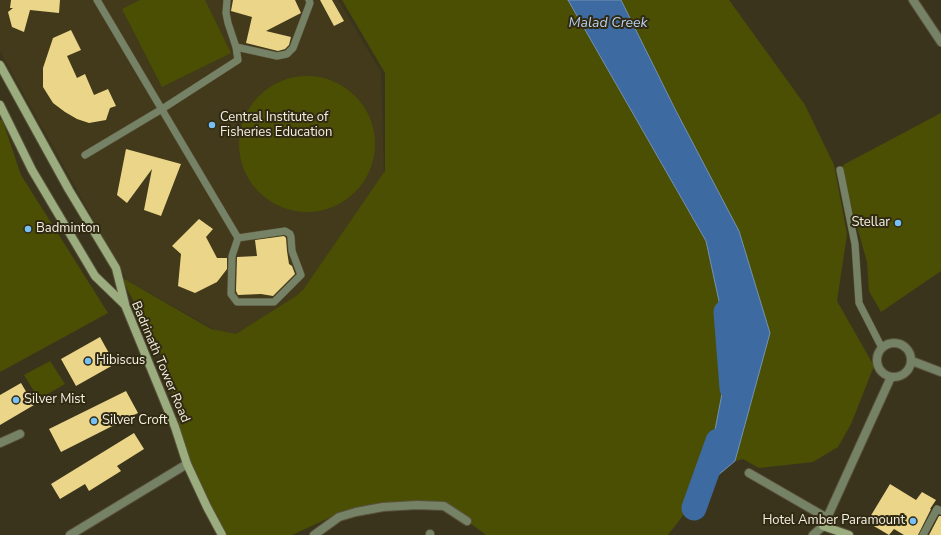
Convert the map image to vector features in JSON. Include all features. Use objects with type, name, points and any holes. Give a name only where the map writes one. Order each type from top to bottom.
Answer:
[{"type":"street","points":[[913,0],[941,42]]},
{"type":"street","points":[[0,65],[69,190],[116,268],[125,305]]},
{"type":"street","name":"Badrinath Tower Road","points":[[0,106],[32,170],[95,276],[125,305],[175,427],[187,464],[222,535]]},
{"type":"street","points":[[894,343],[902,344],[908,349],[911,353],[912,362],[907,373],[900,377],[891,377],[884,374],[878,367],[877,363],[878,355],[882,348],[894,343]]},
{"type":"street","points":[[912,362],[941,372]]},
{"type":"street","points":[[812,535],[823,526],[827,518],[891,377]]},
{"type":"street","points":[[0,443],[20,434]]},
{"type":"street","points":[[70,535],[187,464]]},
{"type":"street","points":[[749,473],[827,518]]},
{"type":"street","points":[[314,535],[339,517],[384,507],[417,505],[444,506],[467,521]]},
{"type":"street","points":[[823,526],[833,535]]},
{"type":"street","points":[[823,526],[849,535]]},
{"type":"lane","points":[[97,0],[238,238],[232,256],[231,294],[237,302],[274,302],[301,276],[292,251],[290,234],[285,230],[238,238]]},
{"type":"lane","points":[[85,154],[162,109],[238,60],[236,47],[226,13],[227,0]]},
{"type":"lane","points":[[236,47],[277,56],[287,54],[293,48],[310,3],[309,0]]},
{"type":"lane","points":[[840,170],[855,244],[859,303],[882,348]]},
{"type":"lane","points":[[923,535],[937,509],[941,512]]},
{"type":"shaded area","name":"Central Institute of Fisheries Education","points":[[0,0],[338,0],[381,72],[384,177],[304,291],[237,334],[222,334],[127,280],[0,51]]},
{"type":"shaded area","points":[[140,0],[205,0],[231,53],[162,87],[122,9]]},
{"type":"shaded area","points":[[342,0],[568,0],[706,241],[730,352],[704,487],[668,535],[486,535],[444,504],[346,510],[292,535],[218,535],[187,475],[177,410],[164,361],[121,277],[211,329],[236,334],[303,290],[385,171],[385,73]]},
{"type":"shaded area","points":[[621,0],[729,0],[805,105],[834,165],[847,234],[837,301],[874,366],[851,424],[838,447],[813,462],[759,468],[743,459],[735,461],[770,333],[675,109]]},
{"type":"shaded area","points":[[300,76],[314,76],[333,81],[345,87],[360,101],[370,118],[374,131],[374,157],[370,170],[364,182],[350,197],[345,201],[327,209],[314,212],[300,212],[281,207],[269,201],[254,187],[250,182],[242,164],[239,151],[239,137],[244,118],[250,106],[264,91],[269,87],[287,79]]},
{"type":"shaded area","name":"Stellar","points":[[941,113],[941,271],[881,312],[869,291],[867,262],[845,183],[843,165]]},
{"type":"shaded area","points":[[2,119],[21,175],[108,313],[0,372],[0,120]]},
{"type":"shaded area","points":[[50,361],[65,384],[39,399],[24,375]]},
{"type":"water","name":"Malad Creek","points":[[568,0],[621,0],[675,109],[739,231],[770,333],[735,461],[704,487],[730,352],[706,241]]},
{"type":"building","points":[[11,0],[60,0],[59,13],[30,10],[24,32],[12,27],[8,12],[13,8],[10,8]]},
{"type":"building","points":[[233,0],[295,0],[301,13],[266,31],[291,37],[289,45],[285,49],[278,51],[246,43],[252,17],[231,11]]},
{"type":"building","points":[[320,0],[332,0],[344,21],[334,26]]},
{"type":"building","points":[[71,30],[81,50],[67,56],[77,78],[85,74],[94,95],[108,89],[116,106],[110,108],[106,120],[89,123],[77,119],[53,103],[43,87],[43,68],[53,38]]},
{"type":"building","points":[[126,149],[181,164],[161,216],[144,210],[152,169],[127,203],[117,195]]},
{"type":"building","points":[[199,219],[213,229],[206,237],[217,258],[227,258],[227,269],[217,282],[195,293],[178,286],[181,254],[172,246]]},
{"type":"building","points":[[284,236],[286,238],[289,264],[292,266],[295,274],[273,296],[261,294],[238,295],[236,291],[237,257],[257,256],[255,240]]},
{"type":"building","name":"Hibiscus","points":[[100,337],[115,364],[76,386],[61,359]]},
{"type":"building","name":"Silver Mist","points":[[21,383],[34,405],[0,425],[0,395]]},
{"type":"building","name":"Silver Croft","points":[[126,391],[138,413],[61,452],[49,429]]},
{"type":"building","points":[[134,433],[144,449],[117,466],[121,471],[89,491],[85,484],[60,499],[51,484]]},
{"type":"building","points":[[890,484],[916,500],[922,492],[936,500],[930,509],[918,535],[904,535],[894,529],[889,535],[867,522]]},
{"type":"building","points":[[939,516],[941,516],[941,535],[929,535]]},
{"type":"waterway","points":[[726,312],[732,388]]},
{"type":"waterway","points":[[694,508],[718,441]]},
{"type":"place","name":"Central Institute of Fisheries Education","points":[[212,125]]},
{"type":"place","name":"Stellar","points":[[898,223]]},
{"type":"place","name":"Badminton","points":[[28,229]]},
{"type":"place","name":"Hibiscus","points":[[88,361]]},
{"type":"place","name":"Silver Mist","points":[[16,400]]},
{"type":"place","name":"Silver Croft","points":[[94,421]]},
{"type":"place","name":"Hotel Amber Paramount","points":[[913,521]]}]
